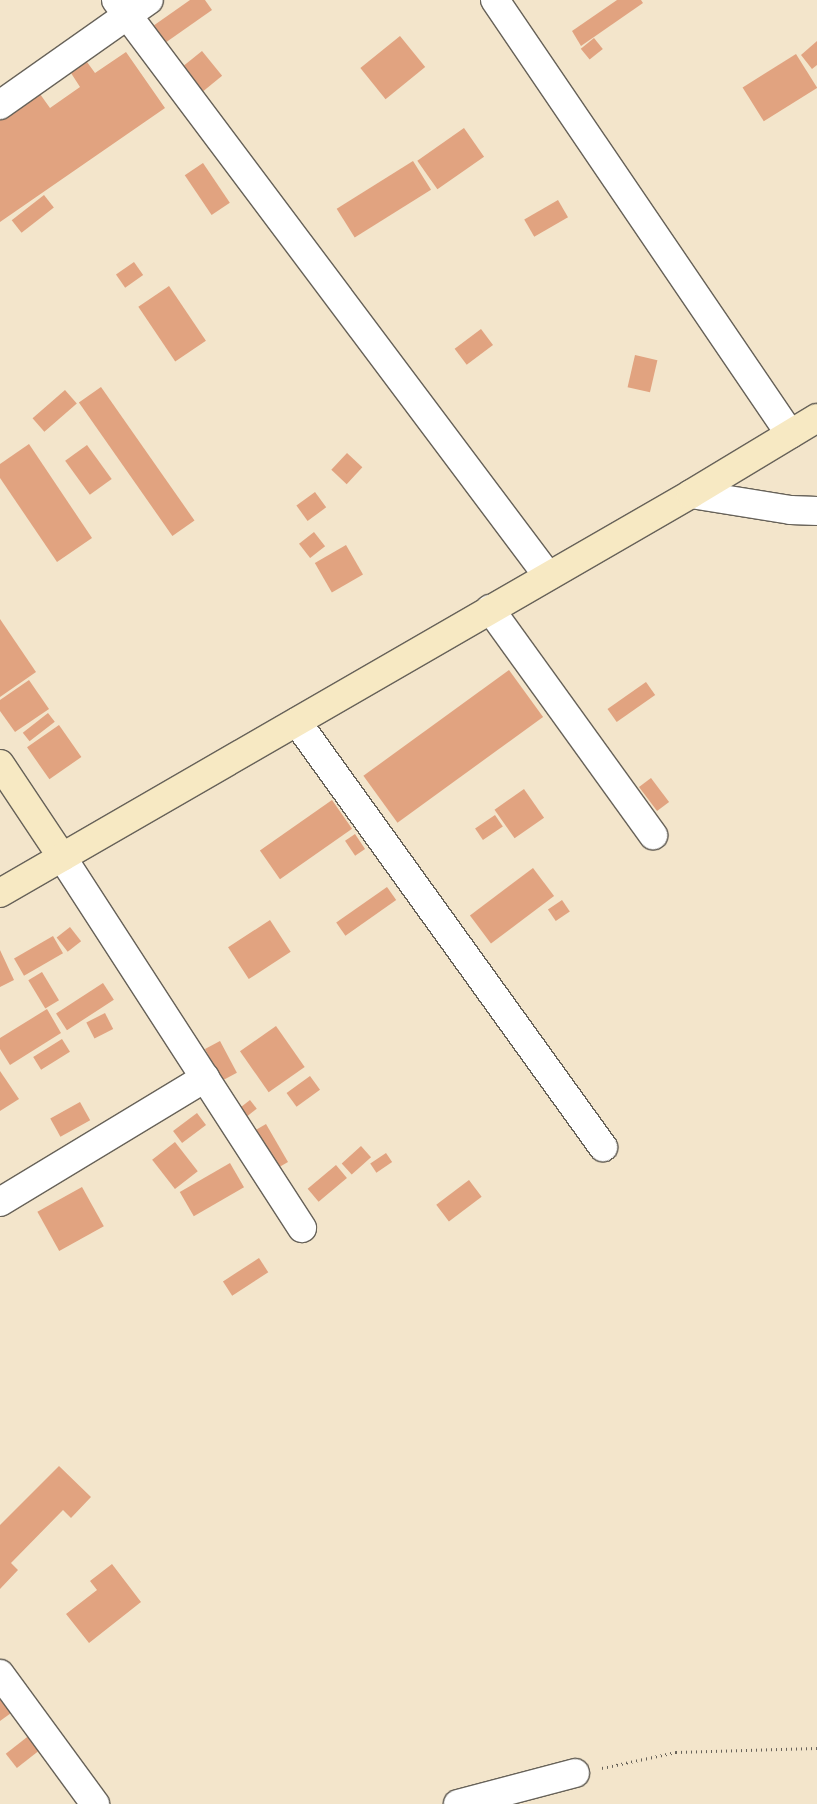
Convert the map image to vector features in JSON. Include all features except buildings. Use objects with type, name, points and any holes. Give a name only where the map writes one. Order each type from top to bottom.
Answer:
[{"type":"main road","points":[[0,893],[691,494],[817,418]]},
{"type":"main road","points":[[0,764],[62,857]]},
{"type":"street","points":[[0,105],[121,8],[149,0]]},
{"type":"street","points":[[495,0],[790,434]]},
{"type":"street","points":[[121,8],[548,576]]},
{"type":"street","points":[[691,494],[791,510],[817,511]]},
{"type":"street","points":[[490,609],[653,836]]},
{"type":"street","points":[[297,722],[603,1147]]},
{"type":"street","points":[[62,857],[302,1228]]},
{"type":"street","points":[[0,1202],[205,1078]]},
{"type":"street","points":[[0,1674],[95,1804]]},
{"type":"street","points":[[458,1804],[575,1773]]},
{"type":"path","points":[[575,1773],[676,1752],[817,1748]]}]
